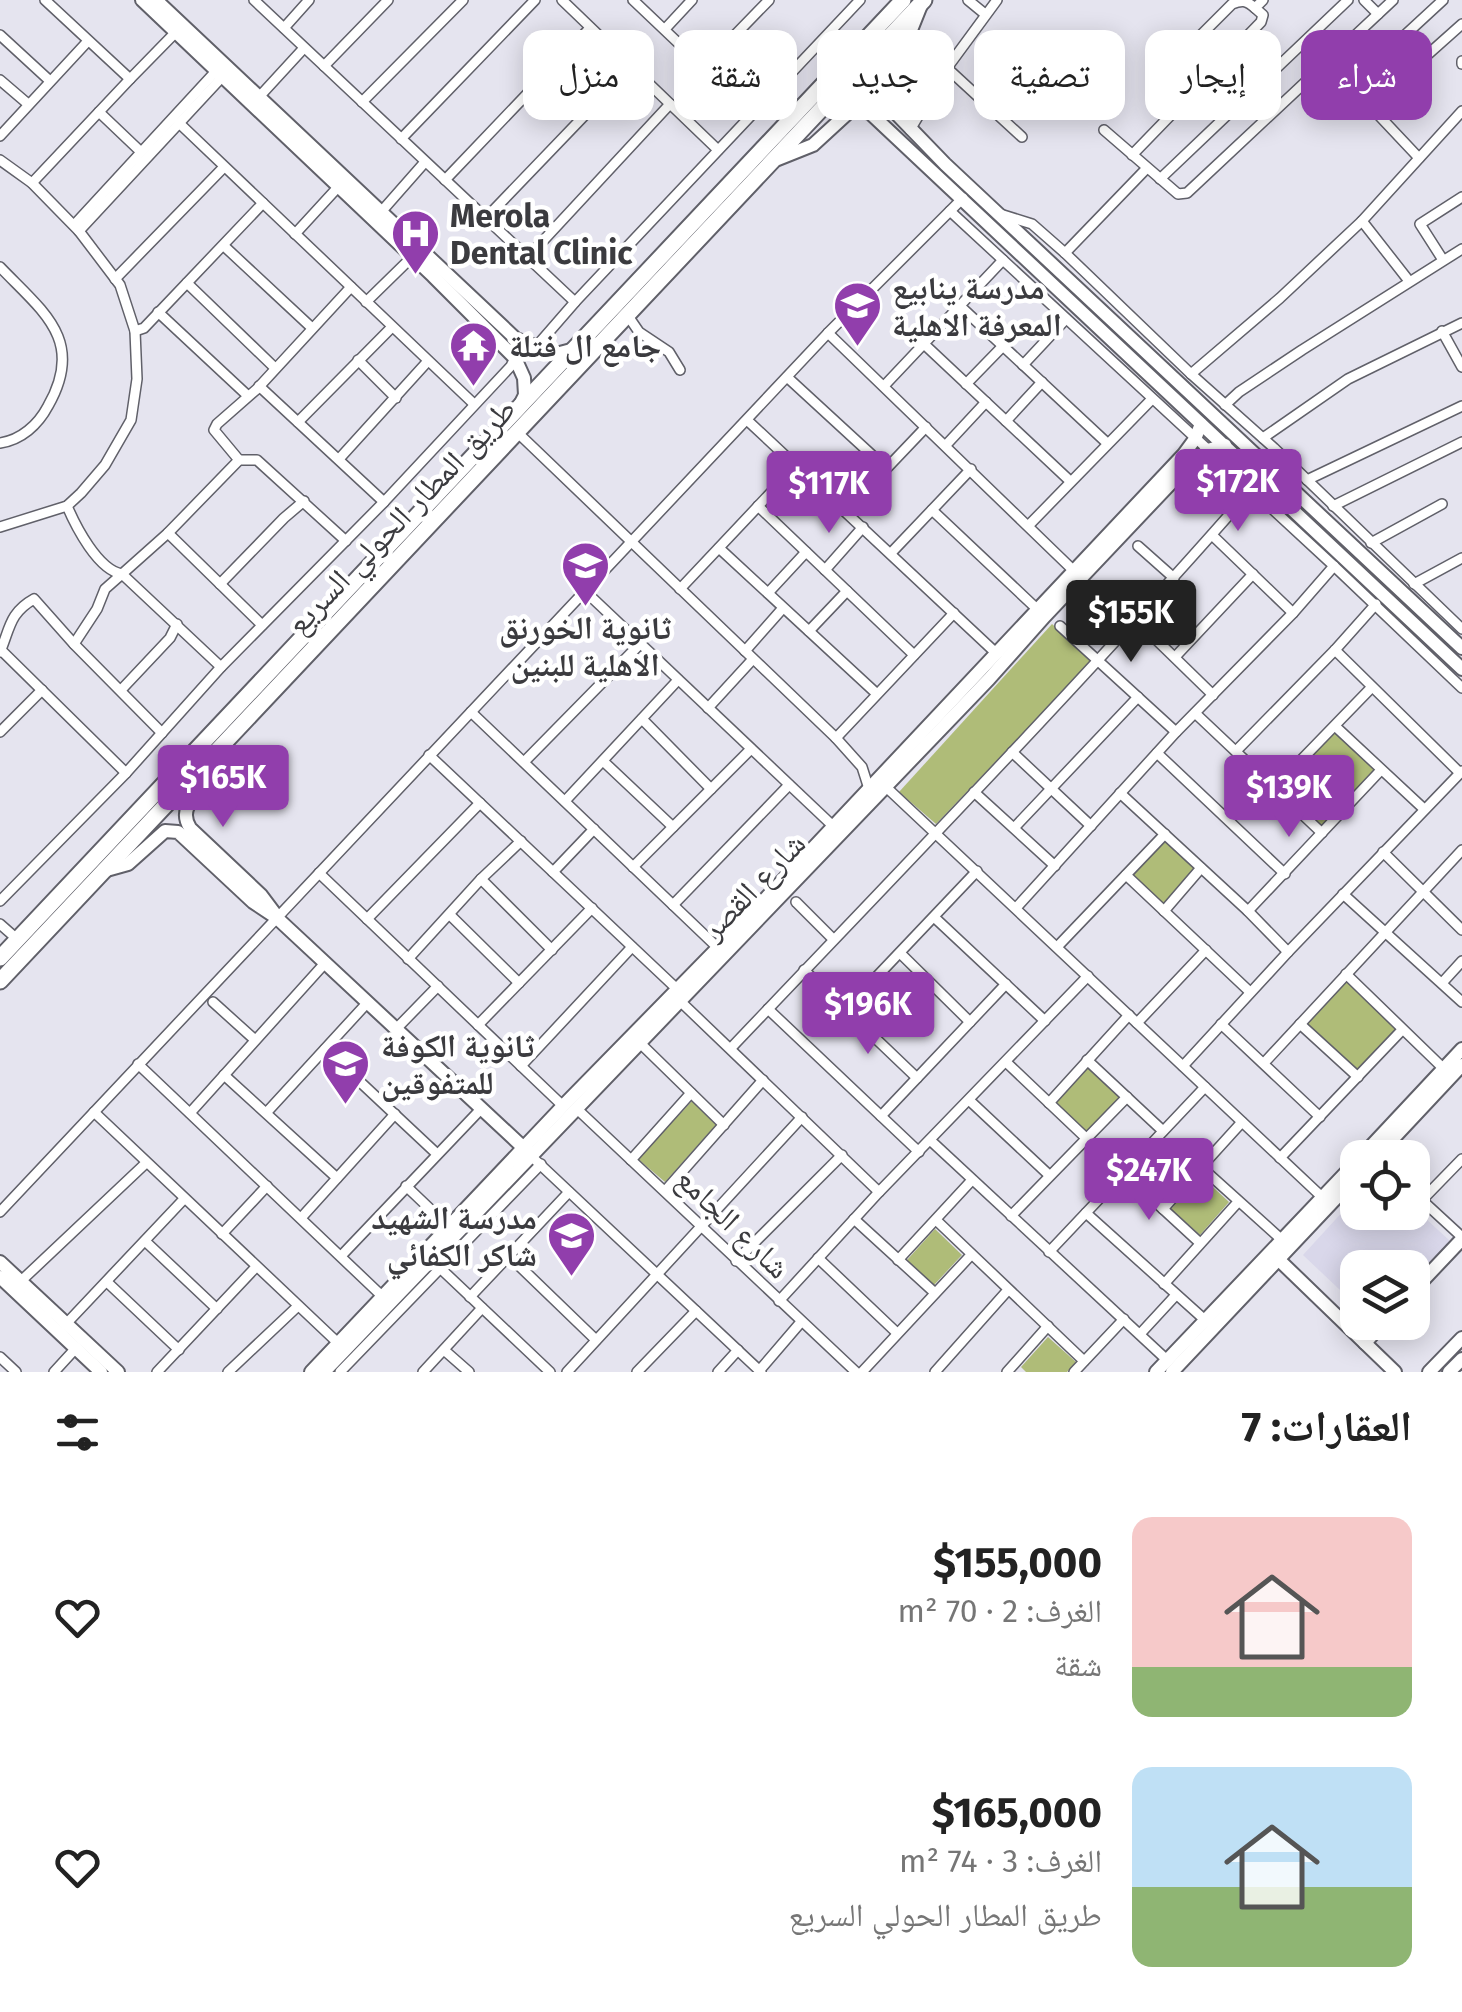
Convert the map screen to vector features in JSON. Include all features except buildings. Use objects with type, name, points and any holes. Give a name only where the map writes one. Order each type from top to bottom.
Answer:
[{"type":"highway","name":"طريق المطار الحولي السريع","points":[[0,958],[903,0]]},
{"type":"highway","name":"طريق المطار الحولي السريع","points":[[0,981],[924,0]]},
{"type":"street","points":[[45,0],[130,79]]},
{"type":"street","points":[[142,0],[413,256],[428,264],[516,339],[556,354],[578,347]]},
{"type":"street","points":[[156,0],[380,212],[514,358],[524,378],[525,394],[518,410]]},
{"type":"street","points":[[254,0],[575,302]]},
{"type":"street","points":[[284,28],[310,0]]},
{"type":"street","points":[[324,66],[388,0]]},
{"type":"street","points":[[362,102],[463,0]]},
{"type":"street","points":[[402,139],[535,0]]},
{"type":"street","points":[[446,180],[590,28],[562,0]]},
{"type":"street","points":[[633,0],[674,38]]},
{"type":"street","points":[[665,29],[692,0]]},
{"type":"street","points":[[740,30],[769,0]]},
{"type":"street","points":[[797,67],[860,0]]},
{"type":"street","points":[[924,0],[880,84],[888,105],[910,130],[1301,496],[1371,543],[1462,629]]},
{"type":"street","points":[[968,0],[986,14]]},
{"type":"street","points":[[954,58],[997,0]]},
{"type":"street","points":[[1132,155],[1261,22],[1259,4],[1242,0],[1232,4],[1206,30]]},
{"type":"street","points":[[1160,179],[1348,0]]},
{"type":"street","points":[[1364,0],[1378,14]]},
{"type":"street","points":[[1362,30],[1394,0]]},
{"type":"street","points":[[1410,30],[1442,0]]},
{"type":"street","points":[[1432,51],[1462,24]]},
{"type":"street","points":[[32,184],[176,32]]},
{"type":"street","points":[[0,35],[50,81]]},
{"type":"street","points":[[0,136],[88,40]]},
{"type":"street","points":[[259,97],[304,48]]},
{"type":"street","points":[[76,228],[179,123],[220,73]]},
{"type":"street","points":[[76,228],[141,152],[220,73]]},
{"type":"street","points":[[954,74],[1022,137]]},
{"type":"street","points":[[0,80],[28,104]]},
{"type":"street","points":[[654,88],[718,150]]},
{"type":"street","points":[[1104,130],[1178,194],[1187,192],[1301,88]]},
{"type":"street","points":[[528,257],[670,104]]},
{"type":"street","points":[[768,166],[813,145],[847,113],[862,110],[874,116],[1457,664]]},
{"type":"street","points":[[1191,374],[1362,221],[1462,111]]},
{"type":"street","points":[[98,112],[141,152]]},
{"type":"street","points":[[486,218],[581,120]]},
{"type":"street","points":[[536,348],[747,120]]},
{"type":"street","points":[[910,130],[916,120]]},
{"type":"street","points":[[1383,120],[1419,158]]},
{"type":"street","points":[[179,123],[474,404]]},
{"type":"street","points":[[0,160],[32,184],[76,228],[120,285],[135,331],[137,379],[131,420],[105,466],[67,506],[0,527]]},
{"type":"street","points":[[380,212],[425,162]]},
{"type":"street","points":[[115,279],[224,167]]},
{"type":"street","points":[[1065,253],[1147,168]]},
{"type":"street","points":[[294,234],[338,186]]},
{"type":"street","points":[[1443,260],[1420,224],[1462,197]]},
{"type":"street","points":[[0,1212],[828,333],[963,198]]},
{"type":"street","points":[[135,331],[144,328],[262,204]]},
{"type":"street","points":[[950,211],[1462,688]]},
{"type":"street","points":[[1000,214],[1032,224],[1308,480],[1327,510],[1462,648],[1453,651],[1457,664]]},
{"type":"street","points":[[1362,221],[1409,282]]},
{"type":"street","points":[[224,246],[312,328]]},
{"type":"street","points":[[1225,405],[1270,371],[1462,249]]},
{"type":"street","points":[[366,302],[413,256]]},
{"type":"street","points":[[884,386],[1003,260]]},
{"type":"street","points":[[1044,275],[1052,271],[1052,263]]},
{"type":"street","points":[[0,267],[51,320],[59,336],[62,359],[60,386],[45,412],[28,431],[0,443]]},
{"type":"street","points":[[0,284],[8,276]]},
{"type":"street","points":[[187,283],[276,368]]},
{"type":"street","points":[[1065,296],[1066,288],[1075,284]]},
{"type":"street","points":[[239,460],[214,430],[217,424],[259,386],[351,287]]},
{"type":"street","points":[[960,306],[1107,443]]},
{"type":"street","points":[[158,312],[247,396]]},
{"type":"street","points":[[628,316],[639,332],[669,352],[680,370]]},
{"type":"street","points":[[1024,365],[1066,319]]},
{"type":"street","points":[[1263,438],[1348,380],[1462,323]]},
{"type":"street","points":[[298,422],[392,327]]},
{"type":"street","points":[[1442,331],[1462,367]]},
{"type":"street","points":[[828,333],[1074,571]]},
{"type":"street","points":[[924,344],[1070,481]]},
{"type":"street","points":[[966,384],[1003,346]]},
{"type":"street","points":[[0,900],[384,502],[511,366],[514,358]]},
{"type":"street","points":[[358,360],[396,398]]},
{"type":"street","points":[[339,459],[428,361]]},
{"type":"street","points":[[787,377],[886,468]]},
{"type":"street","points":[[1006,421],[1042,382]]},
{"type":"street","points":[[259,386],[384,502]]},
{"type":"street","points":[[1029,525],[1152,399]]},
{"type":"street","points":[[946,446],[986,402]]},
{"type":"street","points":[[1308,480],[1462,406]]},
{"type":"street","points":[[747,420],[996,652]]},
{"type":"street","points":[[989,669],[996,652],[1184,454],[1201,424]]},
{"type":"street","points":[[846,511],[926,426]]},
{"type":"street","points":[[518,433],[836,738],[862,767],[869,788]]},
{"type":"street","points":[[1310,525],[1312,517],[1462,442]]},
{"type":"street","name":"شارع القصر","points":[[570,1108],[640,1043],[678,995],[742,928],[886,787],[989,669],[1045,616],[1175,478],[1208,450],[1224,445]]},
{"type":"street","points":[[1263,460],[1274,448]]},
{"type":"street","points":[[74,644],[105,589],[168,533],[239,460],[257,460],[346,541]]},
{"type":"street","points":[[680,589],[796,466]]},
{"type":"street","points":[[891,553],[971,469]]},
{"type":"street","points":[[731,1048],[1012,752],[1251,490]]},
{"type":"street","points":[[1290,506],[1300,503],[1301,496]]},
{"type":"street","points":[[220,584],[304,501]]},
{"type":"street","points":[[1371,543],[1442,504]]},
{"type":"street","points":[[67,506],[90,549],[106,567],[122,574],[222,667]]},
{"type":"street","points":[[758,506],[914,655]]},
{"type":"street","points":[[932,510],[1037,609]]},
{"type":"street","points":[[825,570],[863,526]]},
{"type":"street","points":[[168,533],[262,626]]},
{"type":"street","points":[[1212,534],[1293,613]]},
{"type":"street","points":[[1138,546],[1174,578]]},
{"type":"street","points":[[719,548],[877,694]]},
{"type":"street","points":[[768,593],[806,552]]},
{"type":"street","points":[[1414,584],[1462,558]]},
{"type":"street","points":[[1016,908],[1334,566]]},
{"type":"street","points":[[1175,657],[1253,574]]},
{"type":"street","points":[[810,631],[847,591]]},
{"type":"street","points":[[586,592],[833,826]]},
{"type":"street","points":[[126,773],[1,652],[10,622],[23,606],[34,599],[162,733]]},
{"type":"street","points":[[1236,752],[1376,604]]},
{"type":"street","points":[[745,651],[783,608]]},
{"type":"street","points":[[836,738],[954,612]]},
{"type":"street","points":[[1135,619],[1213,695]]},
{"type":"street","points":[[122,690],[170,638],[177,624]]},
{"type":"street","points":[[1060,626],[1176,732]]},
{"type":"street","points":[[1430,638],[1439,634],[1440,626]]},
{"type":"street","points":[[524,762],[640,644]]},
{"type":"street","points":[[1183,1066],[1461,772],[1334,650]]},
{"type":"street","points":[[708,708],[753,659]]},
{"type":"street","points":[[565,802],[678,680]]},
{"type":"street","points":[[764,907],[833,826],[978,681]]},
{"type":"street","points":[[1274,788],[1372,687]]},
{"type":"street","points":[[0,732],[42,690]]},
{"type":"street","points":[[1014,828],[1138,698]]},
{"type":"street","points":[[471,712],[717,947]]},
{"type":"street","points":[[1195,713],[1322,833]]},
{"type":"street","points":[[642,718],[711,789]]},
{"type":"street","points":[[1336,726],[1424,809]]},
{"type":"street","points":[[222,744],[219,768],[187,806],[186,822],[261,895],[277,918]]},
{"type":"street","points":[[633,867],[751,749]]},
{"type":"street","points":[[1012,752],[1091,826]]},
{"type":"street","points":[[1158,753],[1285,874]]},
{"type":"street","points":[[430,755],[592,908],[879,1192]]},
{"type":"street","points":[[603,761],[673,827]]},
{"type":"street","points":[[1248,911],[1381,770]]},
{"type":"street","points":[[673,905],[789,785]]},
{"type":"street","points":[[886,787],[1322,1197]]},
{"type":"street","points":[[974,792],[1055,866]]},
{"type":"street","points":[[1120,793],[1288,952]]},
{"type":"street","points":[[368,920],[480,803]]},
{"type":"street","points":[[553,872],[594,829]]},
{"type":"street","points":[[103,871],[128,864],[165,832],[174,830],[326,962],[760,1371],[801,1322]]},
{"type":"street","points":[[1057,947],[1165,834]]},
{"type":"street","points":[[408,959],[520,841]]},
{"type":"street","points":[[1383,852],[1462,930]]},
{"type":"street","points":[[1264,1063],[1461,853]]},
{"type":"street","points":[[1164,911],[1201,868]]},
{"type":"street","points":[[846,1009],[976,870]]},
{"type":"street","name":"شارع الجامع","points":[[319,873],[522,1066],[631,1160],[779,1302],[859,1372]]},
{"type":"street","points":[[1126,875],[1250,992]]},
{"type":"street","points":[[481,878],[552,950]]},
{"type":"street","points":[[1344,894],[1462,1002]]},
{"type":"street","points":[[796,902],[833,939]]},
{"type":"street","points":[[478,1025],[592,908]]},
{"type":"street","points":[[450,916],[519,983]]},
{"type":"street","points":[[934,917],[1045,1021]]},
{"type":"street","points":[[0,924],[17,940]]},
{"type":"street","points":[[340,1372],[440,1268],[570,1108],[678,995],[717,947],[742,928]]},
{"type":"street","points":[[522,1066],[632,947]]},
{"type":"street","points":[[1137,1023],[1206,950]]},
{"type":"street","points":[[900,953],[970,1022]]},
{"type":"street","points":[[1442,983],[1462,961]]},
{"type":"street","points":[[190,1113],[326,962]]},
{"type":"street","points":[[804,970],[917,1078]]},
{"type":"street","points":[[1346,974],[1402,1030],[1456,1069]]},
{"type":"street","points":[[779,1302],[879,1192],[1088,976]]},
{"type":"street","points":[[882,1116],[1006,984]]},
{"type":"street","points":[[396,1028],[438,986]]},
{"type":"street","points":[[213,1002],[256,1040]]},
{"type":"street","points":[[267,1112],[368,1002]]},
{"type":"street","points":[[768,1009],[919,1152]]},
{"type":"street","points":[[1049,1103],[1129,1014]]},
{"type":"street","points":[[1221,1024],[1320,1117]]},
{"type":"street","points":[[1300,1024],[1358,1077]]},
{"type":"street","points":[[1280,1158],[1402,1030]]},
{"type":"street","points":[[640,1043],[724,1124]]},
{"type":"street","points":[[326,1048],[437,1154]]},
{"type":"street","points":[[1385,1140],[1456,1069],[1462,1049]]},
{"type":"street","points":[[1087,1060],[1163,1131]]},
{"type":"street","points":[[1006,1062],[1086,1138]]},
{"type":"street","points":[[138,1064],[383,1297]]},
{"type":"street","points":[[224,1075],[337,1178]]},
{"type":"street","points":[[665,1191],[764,1080]]},
{"type":"street","points":[[1050,1252],[1205,1086]]},
{"type":"street","points":[[631,1160],[691,1093]]},
{"type":"street","points":[[1011,1216],[1127,1097]]},
{"type":"street","points":[[968,1100],[1049,1174]]},
{"type":"street","points":[[341,1256],[481,1109]]},
{"type":"street","points":[[94,1112],[338,1344]]},
{"type":"street","points":[[301,1218],[395,1114]]},
{"type":"street","points":[[567,1372],[802,1118]]},
{"type":"street","points":[[1163,1210],[1242,1122]]},
{"type":"street","points":[[930,1140],[1140,1334],[1169,1366]]},
{"type":"street","points":[[375,1312],[383,1297],[450,1228],[532,1156]]},
{"type":"street","points":[[324,1372],[375,1312],[532,1156]]},
{"type":"street","points":[[736,1261],[842,1156]]},
{"type":"street","points":[[1430,1192],[1462,1158]]},
{"type":"street","points":[[21,1280],[146,1164]]},
{"type":"street","points":[[1202,1167],[1280,1239]]},
{"type":"street","points":[[1124,1173],[1200,1244]]},
{"type":"street","points":[[1169,1366],[1204,1320],[1340,1179]]},
{"type":"street","points":[[898,1260],[972,1180]]},
{"type":"street","points":[[222,1234],[267,1186]]},
{"type":"street","points":[[406,1186],[450,1228]]},
{"type":"street","points":[[470,1296],[569,1192]]},
{"type":"street","points":[[1156,1372],[1169,1366],[1340,1195]]},
{"type":"street","points":[[66,1324],[184,1199]]},
{"type":"street","points":[[1164,1284],[1238,1202]]},
{"type":"street","points":[[1430,1208],[1462,1238],[1430,1273]]},
{"type":"street","points":[[1086,1212],[1204,1320]]},
{"type":"street","points":[[854,1219],[934,1293]]},
{"type":"street","points":[[936,1220],[1084,1361]]},
{"type":"street","points":[[145,1241],[216,1309]]},
{"type":"street","points":[[859,1372],[971,1255]]},
{"type":"street","points":[[509,1256],[596,1340]]},
{"type":"street","points":[[818,1258],[897,1333]]},
{"type":"street","points":[[1278,1259],[1395,1372]]},
{"type":"street","points":[[0,1262],[118,1372]]},
{"type":"street","points":[[157,1372],[256,1267]]},
{"type":"street","points":[[440,1268],[550,1372]]},
{"type":"street","points":[[0,1277],[100,1372]]},
{"type":"street","points":[[106,1282],[179,1350]]},
{"type":"street","points":[[935,1372],[1008,1290]]},
{"type":"street","points":[[1140,1334],[1176,1295]]},
{"type":"street","points":[[228,1372],[298,1306]]},
{"type":"street","points":[[423,1372],[482,1308]]},
{"type":"street","points":[[637,1372],[696,1311]]},
{"type":"street","points":[[1074,1372],[1124,1319]]},
{"type":"street","points":[[1012,1370],[1048,1326]]},
{"type":"street","points":[[311,1372],[338,1344],[354,1334]]},
{"type":"street","points":[[1429,1372],[1462,1338]]},
{"type":"street","points":[[1365,1343],[1368,1340]]},
{"type":"street","points":[[54,1372],[76,1348]]},
{"type":"street","points":[[444,1350],[468,1372]]},
{"type":"street","points":[[718,1372],[738,1350]]},
{"type":"street","points":[[0,1356],[16,1372]]},
{"type":"street","points":[[1449,1372],[1462,1359]]},
{"type":"shaded area","points":[[1340,1215],[1340,1230],[1430,1230],[1430,1223],[1450,1241],[1430,1263],[1430,1250],[1340,1250],[1340,1290],[1303,1255]]},
{"type":"green space","points":[[1052,624],[1093,660],[936,824],[899,792]]},
{"type":"green space","points":[[1335,731],[1378,770],[1322,831],[1277,788]]},
{"type":"green space","points":[[1165,839],[1196,867],[1164,905],[1131,875]]},
{"type":"green space","points":[[1346,978],[1399,1027],[1357,1072],[1305,1023]]},
{"type":"green space","points":[[1087,1065],[1122,1097],[1085,1134],[1053,1103]]},
{"type":"green space","points":[[692,1101],[716,1125],[665,1182],[638,1159]]},
{"type":"green space","points":[[1201,1176],[1229,1202],[1200,1235],[1171,1209]]},
{"type":"green space","points":[[935,1229],[962,1255],[934,1285],[907,1260]]},
{"type":"green space","points":[[1048,1337],[1076,1362],[1067,1372],[1026,1372],[1021,1367]]},
{"type":"place","name":"Merola Dental Clinic","points":[[415,276]]},
{"type":"place","name":"مدرسة ينابيع المعرفة الاهلية","points":[[857,348]]},
{"type":"place","name":"جامع ال فتلة","points":[[474,388]]},
{"type":"place","name":"ثانوية الخورنق الاهلية للبنين","points":[[585,608]]},
{"type":"place","name":"ثانوية الكوفة للمتفوقين","points":[[346,1106]]},
{"type":"place","name":"مدرسة الشهيد شاكر الكفائي","points":[[572,1278]]}]
